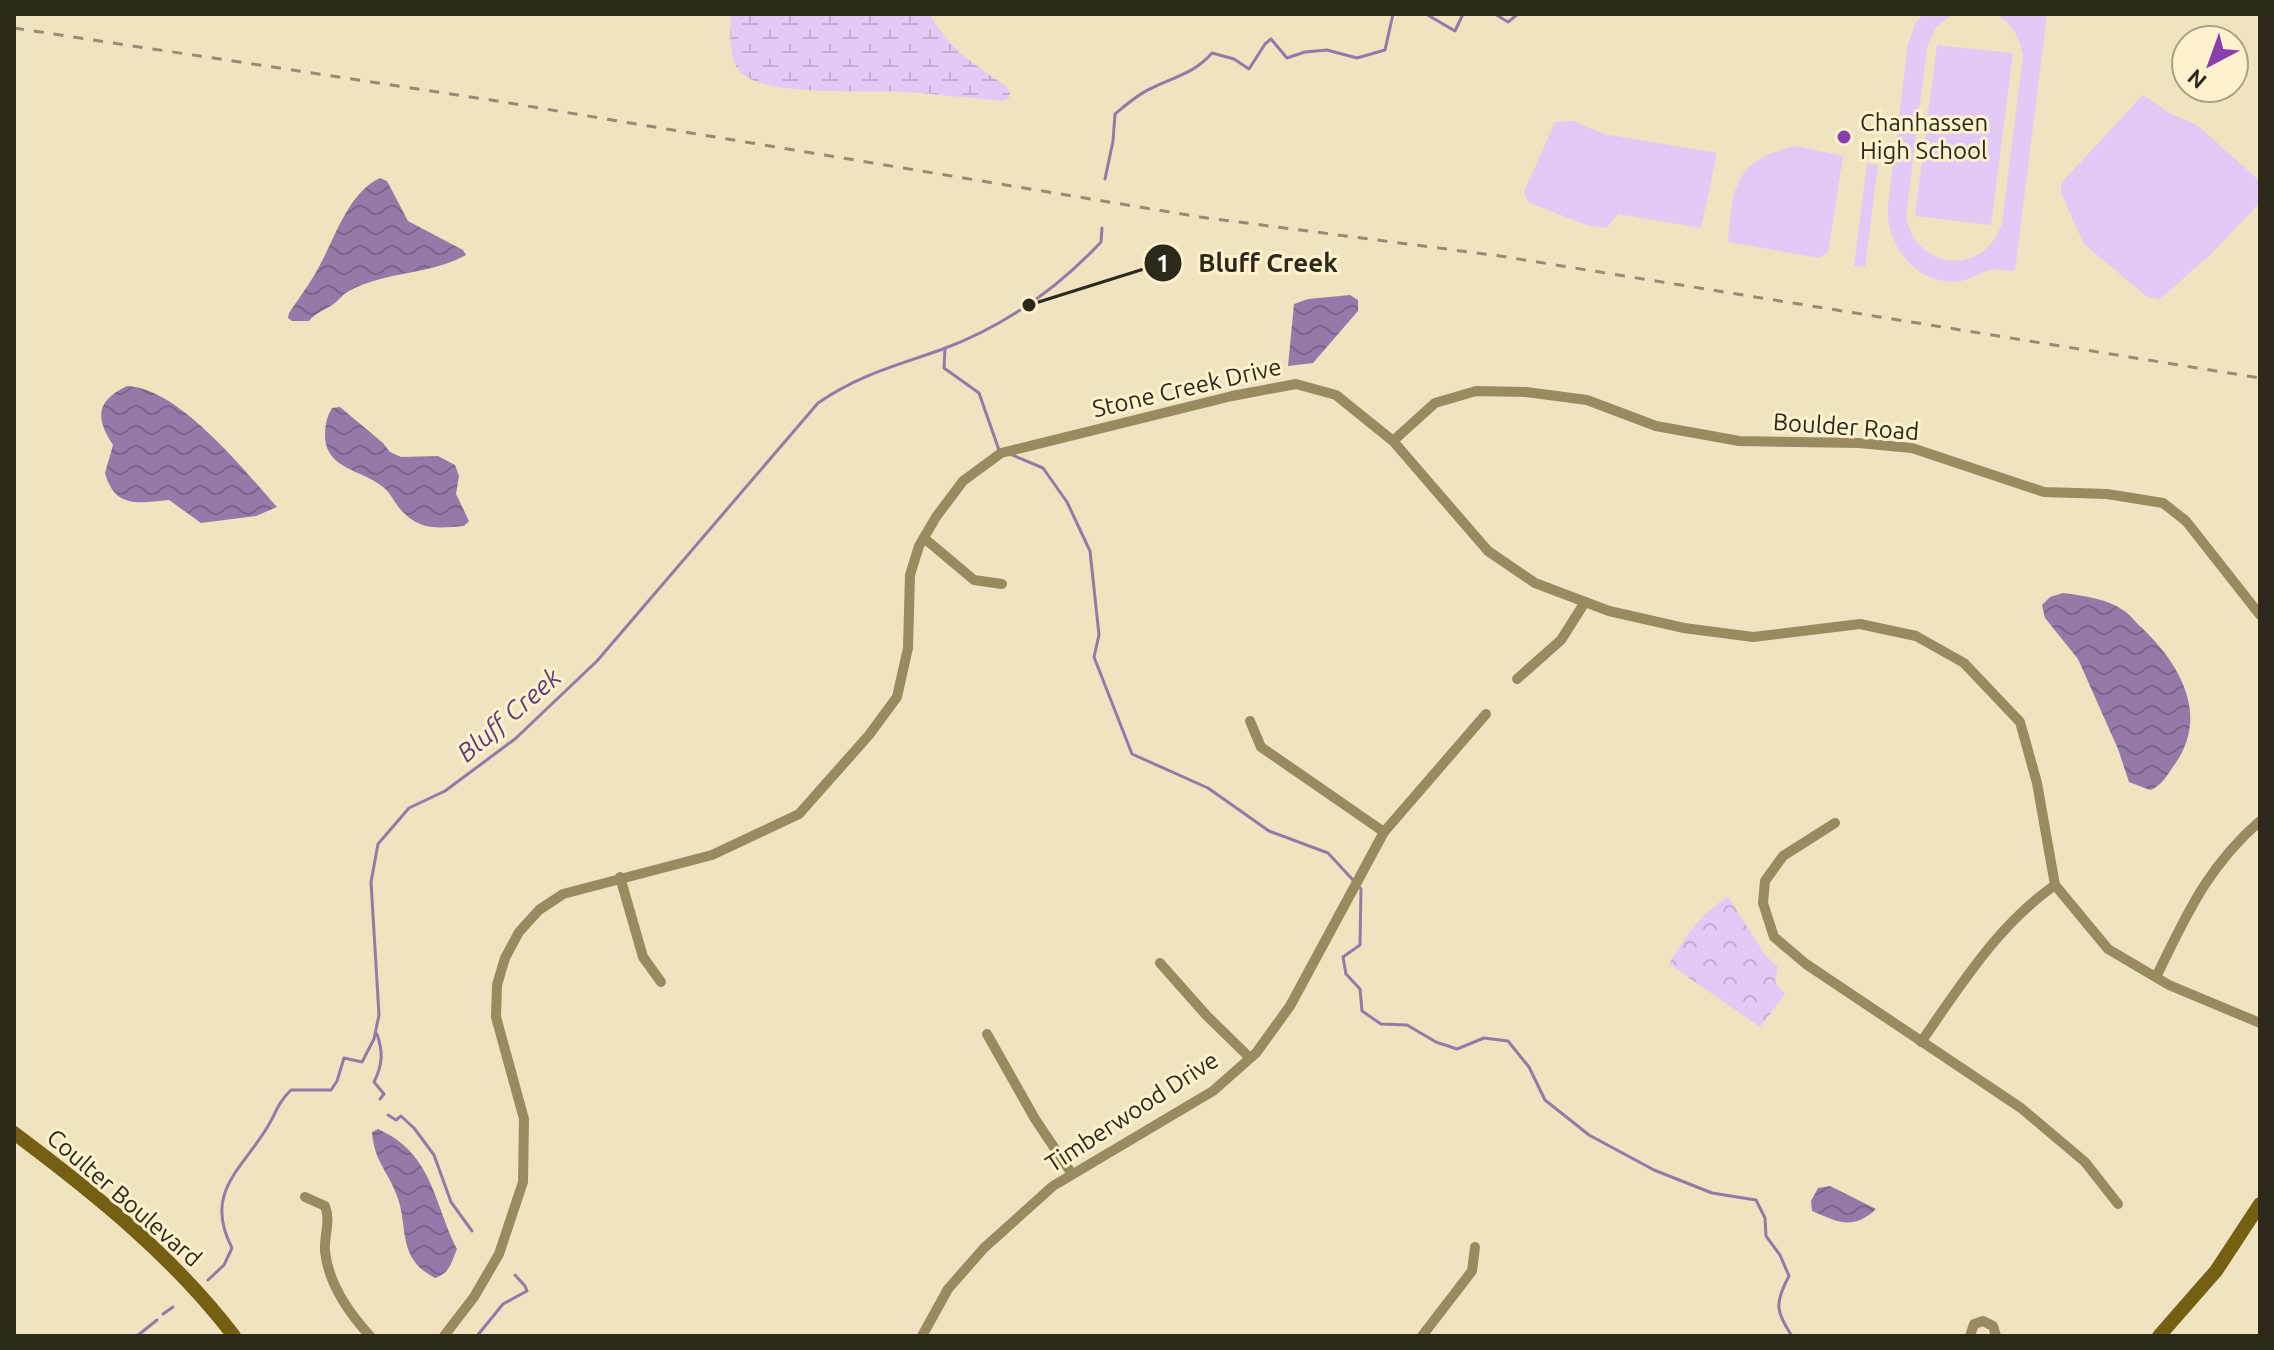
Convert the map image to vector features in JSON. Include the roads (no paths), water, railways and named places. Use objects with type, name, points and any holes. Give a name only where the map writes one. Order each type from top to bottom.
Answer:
[{"type":"street","name":"Stone Creek Drive","points":[[444,1336],[474,1297],[499,1254],[523,1182],[524,1119],[496,1017],[497,985],[505,958],[519,932],[539,910],[563,894],[712,855],[799,814],[869,735],[897,697],[908,648],[910,575],[924,538],[963,481],[1001,453],[1232,396],[1296,384],[1336,395],[1393,441],[1488,551],[1535,583],[1609,611],[1684,628],[1753,637],[1860,624],[1916,636],[1964,663],[2020,722],[2037,783],[2055,885],[2108,949],[2156,977],[2260,1023]]},
{"type":"street","name":"Boulder Road","points":[[1393,441],[1435,403],[1476,391],[1587,400],[1656,426],[1739,441],[1859,443],[1912,448],[2044,492],[2107,494],[2163,503],[2186,521],[2260,615]]},
{"type":"street","points":[[924,538],[974,580],[1002,584]]},
{"type":"street","points":[[1517,679],[1561,640],[1585,602]]},
{"type":"street","name":"Timberwood Drive","points":[[922,1336],[948,1289],[984,1248],[1053,1186],[1213,1091],[1250,1058],[1290,1006],[1384,832],[1486,714]]},
{"type":"street","points":[[1250,721],[1261,747],[1384,832]]},
{"type":"street","points":[[2156,977],[2189,908],[2218,863],[2260,821]]},
{"type":"street","points":[[1835,823],[1783,856],[1765,881],[1763,903],[1774,937],[1806,964],[2021,1108],[2085,1162],[2118,1204]]},
{"type":"street","points":[[620,877],[643,957],[661,982]]},
{"type":"street","points":[[1921,1042],[2001,932],[2027,904],[2055,885]]},
{"type":"street","points":[[1160,963],[1250,1058]]},
{"type":"street","points":[[987,1034],[1035,1119],[1072,1174]]},
{"type":"street","name":"Coulter Boulevard","points":[[14,1133],[65,1171],[154,1247],[197,1291],[234,1336]]},
{"type":"street","points":[[305,1197],[325,1206],[328,1215],[325,1249],[329,1270],[348,1307],[370,1336]]},
{"type":"street","points":[[2159,1336],[2216,1271],[2260,1204]]},
{"type":"street","points":[[1422,1336],[1472,1271],[1475,1247]]},
{"type":"street","points":[[1970,1336],[1974,1324],[1983,1321],[1993,1326],[1996,1336]]},
{"type":"water","points":[[380,178],[387,181],[408,221],[463,250],[466,255],[438,266],[363,285],[347,292],[309,321],[292,321],[288,318],[289,313],[316,273],[352,203]]},
{"type":"water","points":[[1350,295],[1358,300],[1358,311],[1313,363],[1288,366],[1294,304],[1308,299]]},
{"type":"water","points":[[127,386],[147,390],[189,415],[229,453],[277,507],[256,516],[201,523],[169,500],[130,501],[115,493],[105,473],[113,445],[101,418],[104,404]]},
{"type":"water","points":[[340,407],[390,452],[401,457],[438,456],[455,465],[459,476],[456,494],[469,521],[464,526],[447,527],[431,527],[416,522],[402,511],[383,487],[339,463],[327,448],[325,434],[332,408]]},
{"type":"water","points":[[2063,593],[2102,600],[2126,612],[2155,641],[2178,673],[2190,708],[2190,727],[2175,764],[2164,780],[2150,790],[2129,782],[2118,749],[2078,659],[2045,618],[2042,605],[2050,597]]},
{"type":"water","points":[[378,1129],[410,1152],[429,1180],[457,1249],[447,1270],[440,1276],[435,1278],[423,1270],[409,1251],[397,1196],[373,1142],[372,1132]]},
{"type":"water","points":[[1830,1186],[1876,1209],[1852,1222],[1838,1221],[1812,1211],[1811,1201],[1818,1188]]},
{"type":"waterway","name":"Bluff Creek","points":[[1105,179],[1115,114],[1142,93],[1191,70],[1212,53],[1234,59],[1249,69],[1271,39],[1287,58],[1327,50],[1357,58],[1385,50],[1393,14]]},
{"type":"waterway","name":"Bluff Creek","points":[[1426,14],[1455,31],[1463,14]]},
{"type":"waterway","name":"Bluff Creek","points":[[1495,14],[1508,22],[1518,14]]},
{"type":"waterway","name":"Bluff Creek","points":[[208,1280],[224,1265],[232,1248],[222,1212],[229,1182],[258,1142],[282,1100],[291,1090],[331,1090],[344,1058],[362,1062],[374,1039],[379,1015],[371,882],[378,844],[409,808],[445,791],[515,739],[597,661],[818,403],[864,378],[965,340],[1008,317],[1048,290],[1084,259],[1101,242],[1102,228]]},
{"type":"waterway","points":[[945,348],[944,368],[979,393],[999,450]]},
{"type":"waterway","points":[[1010,454],[1043,468],[1067,502],[1090,551],[1099,635],[1094,657],[1132,754],[1208,788],[1269,831],[1328,853],[1353,880]]},
{"type":"waterway","points":[[1358,886],[1361,889],[1360,945],[1343,957],[1346,974],[1360,989],[1362,1011],[1381,1024],[1407,1025],[1436,1042],[1457,1049],[1484,1038],[1508,1041],[1529,1067],[1545,1100],[1589,1135],[1654,1170],[1712,1193],[1756,1200],[1765,1218],[1766,1236],[1780,1255],[1789,1276],[1779,1306],[1782,1320],[1792,1336]]},
{"type":"waterway","name":"Bluff Creek","points":[[377,1034],[381,1058],[374,1082],[384,1094],[380,1099]]},
{"type":"waterway","name":"Bluff Creek","points":[[388,1115],[396,1120],[401,1116],[434,1155],[451,1202],[472,1231]]},
{"type":"waterway","name":"Bluff Creek","points":[[477,1336],[503,1304],[527,1291],[515,1275]]},
{"type":"waterway","points":[[163,1314],[173,1307]]},
{"type":"waterway","points":[[110,1336],[137,1336],[157,1320]]},
{"type":"railway","points":[[14,28],[491,100],[1200,217],[1500,256],[2260,378]]},
{"type":"place","name":"Chanhassen High School","points":[[1844,137]]},
{"type":"place","name":"Bluff Creek","points":[[1029,305]]}]
